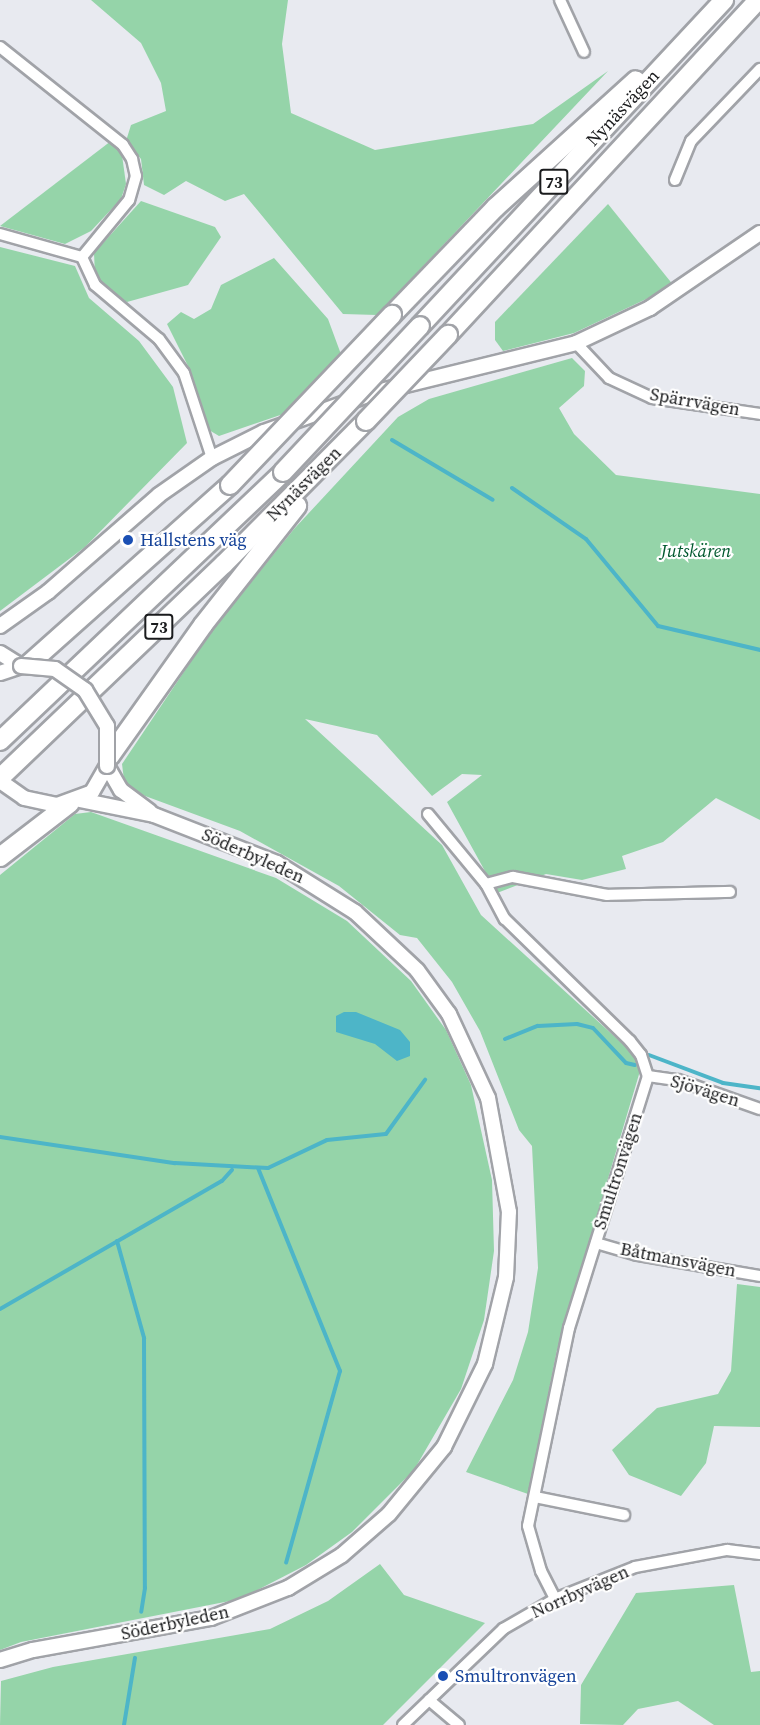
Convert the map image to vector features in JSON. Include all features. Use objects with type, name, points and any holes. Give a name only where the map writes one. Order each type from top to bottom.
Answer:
[{"type":"highway","name":"Nynäsvägen","points":[[0,741],[283,472],[724,0]]},
{"type":"highway","name":"Nynäsvägen","points":[[0,779],[318,474],[758,0]]},
{"type":"highway","points":[[25,665],[57,643],[230,485],[392,315],[595,114],[689,38]]},
{"type":"highway","points":[[109,761],[232,585],[318,474]]},
{"type":"highway","points":[[0,857],[75,802]]},
{"type":"street","points":[[560,0],[584,52]]},
{"type":"street","points":[[0,47],[123,145],[132,159],[136,176],[129,200],[82,257]]},
{"type":"street","points":[[675,180],[691,141],[760,69]]},
{"type":"street","points":[[0,626],[48,592],[159,495],[212,458],[308,413],[576,343],[650,308],[760,233]]},
{"type":"street","points":[[0,234],[82,257],[95,285],[159,339],[184,373],[212,458]]},
{"type":"street","name":"Spärrvägen","points":[[576,343],[609,378],[652,398],[760,414]]},
{"type":"street","points":[[0,653],[25,665],[55,669],[85,690],[104,719],[109,761],[99,783],[75,802]]},
{"type":"street","points":[[0,673],[25,665]]},
{"type":"street","name":"Söderbyleden","points":[[109,761],[121,790],[154,815]]},
{"type":"street","name":"Söderbyleden","points":[[0,779],[34,802],[75,802],[154,815],[230,844],[305,878],[378,930],[434,990],[464,1042],[495,1124],[509,1212],[506,1277],[494,1335],[461,1417],[426,1472],[367,1535],[314,1574],[211,1618],[33,1650],[0,1660]]},
{"type":"street","points":[[428,814],[486,884],[505,919],[630,1041],[648,1076]]},
{"type":"street","points":[[486,884],[513,878],[607,895],[729,892]]},
{"type":"street","name":"Sjövägen","points":[[648,1076],[678,1080],[760,1109]]},
{"type":"street","name":"Smultronvägen","points":[[555,1599],[541,1571],[528,1526],[569,1328],[648,1076]]},
{"type":"street","name":"Båtmansvägen","points":[[596,1243],[637,1255],[760,1276]]},
{"type":"street","points":[[535,1497],[624,1515]]},
{"type":"street","name":"Norrbyvägen","points":[[404,1725],[503,1629],[555,1599],[635,1567],[727,1550],[760,1554]]},
{"type":"street","points":[[429,1700],[459,1725]]},
{"type":"green space","points":[[91,0],[288,0],[282,44],[291,113],[375,150],[533,124],[608,71],[377,315],[343,314],[244,194],[225,201],[186,181],[164,195],[144,185],[141,159],[126,141],[131,125],[166,111],[161,83],[141,43]]},
{"type":"green space","points":[[111,141],[122,155],[126,184],[121,199],[91,231],[65,244],[0,226]]},
{"type":"green space","points":[[141,201],[215,227],[221,237],[188,285],[127,302],[114,296],[95,275],[94,253]]},
{"type":"green space","points":[[608,204],[674,286],[574,333],[503,351],[495,340],[495,322]]},
{"type":"green space","points":[[0,247],[75,266],[89,298],[139,341],[173,387],[187,443],[85,547],[0,611]]},
{"type":"green space","points":[[274,258],[328,319],[342,357],[295,410],[219,436],[209,430],[191,372],[167,324],[181,312],[194,319],[211,309],[221,285]]},
{"type":"green space","name":"Jutskären","points":[[572,358],[585,371],[584,386],[559,408],[574,434],[616,475],[760,494],[760,820],[716,798],[663,842],[622,856],[626,869],[582,880],[546,874],[497,893],[447,802],[482,775],[462,774],[432,796],[377,735],[305,719],[442,845],[481,915],[636,1056],[640,1071],[557,1350],[528,1494],[466,1472],[513,1380],[528,1332],[538,1268],[532,1146],[519,1130],[480,1031],[452,982],[417,938],[400,935],[339,886],[240,831],[137,793],[124,780],[122,764],[210,633],[294,529],[398,417],[429,399]]},
{"type":"green space","points":[[91,812],[276,878],[347,921],[411,981],[446,1030],[471,1085],[492,1180],[494,1251],[484,1320],[461,1389],[414,1470],[352,1532],[306,1565],[240,1599],[21,1642],[0,1650],[0,875],[75,814]]},
{"type":"green space","points":[[737,1284],[760,1287],[760,1427],[714,1426],[706,1463],[681,1496],[629,1475],[612,1450],[657,1408],[718,1394],[731,1371]]},
{"type":"green space","points":[[380,1564],[404,1595],[485,1623],[383,1725],[0,1725],[1,1681],[53,1667],[270,1629],[328,1601]]},
{"type":"green space","points":[[734,1585],[751,1672],[760,1671],[760,1725],[714,1725],[678,1701],[638,1709],[623,1725],[580,1724],[581,1685],[636,1593]]},
{"type":"water","points":[[344,1012],[356,1012],[400,1030],[410,1042],[410,1056],[397,1061],[375,1044],[336,1032],[336,1016]]},
{"type":"waterway","points":[[392,440],[493,500]]},
{"type":"waterway","points":[[512,488],[586,539],[658,626],[760,650]]},
{"type":"waterway","points":[[505,1039],[538,1026],[577,1024],[593,1028],[626,1063],[635,1065]]},
{"type":"waterway","points":[[649,1055],[723,1083],[760,1088]]},
{"type":"waterway","points":[[0,1137],[175,1163],[268,1168],[327,1140],[386,1134],[425,1080]]},
{"type":"waterway","points":[[258,1168],[340,1371],[286,1563]]},
{"type":"waterway","points":[[0,1309],[222,1181],[232,1170]]},
{"type":"waterway","points":[[117,1241],[144,1338],[145,1588],[141,1612]]},
{"type":"waterway","points":[[124,1725],[135,1658]]},
{"type":"place","name":"Hallstens väg","points":[[128,540]]},
{"type":"place","name":"Smultronvägen","points":[[443,1676]]}]
